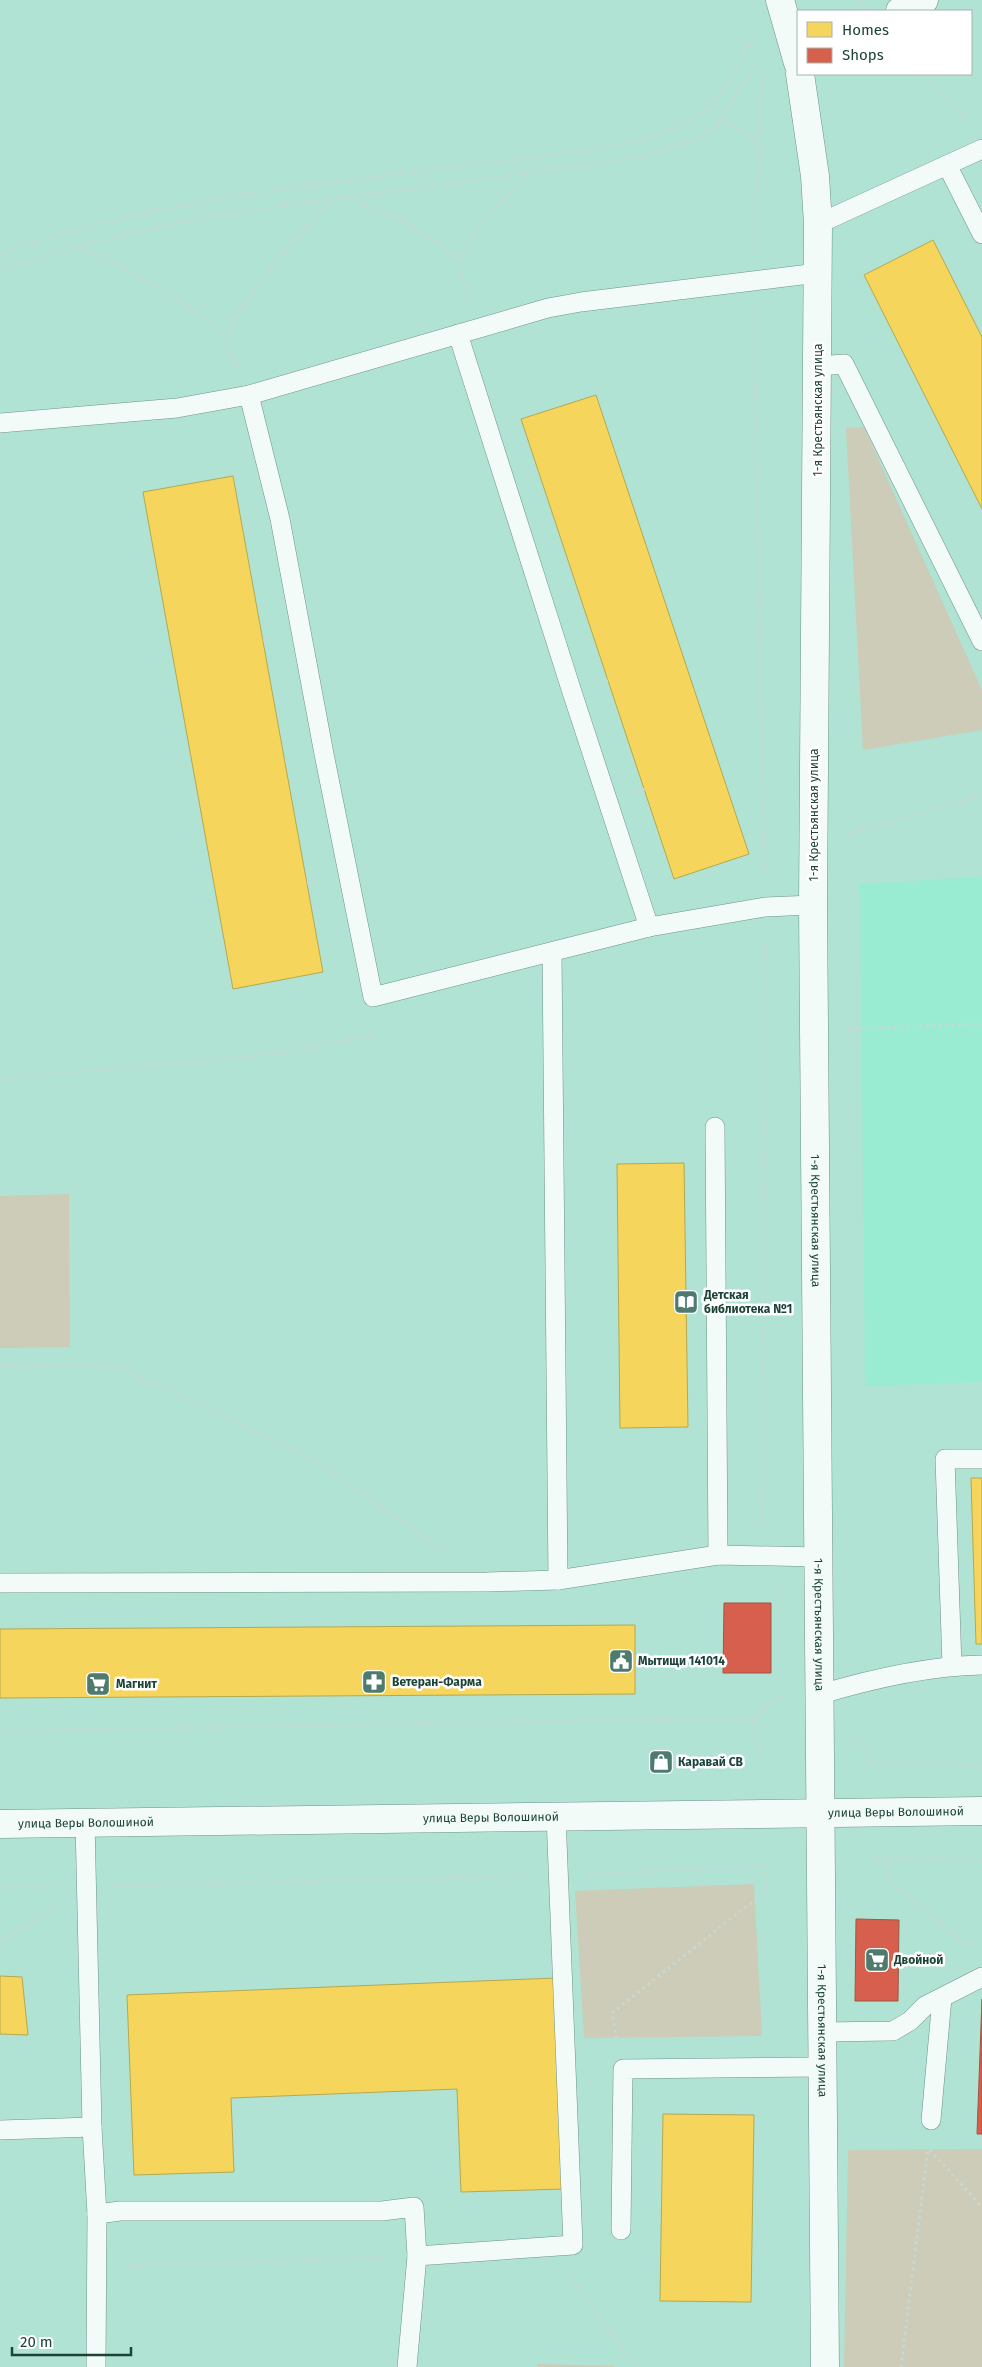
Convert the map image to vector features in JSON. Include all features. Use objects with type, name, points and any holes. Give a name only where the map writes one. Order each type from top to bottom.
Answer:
[{"type":"street","points":[[902,10],[924,0]]},
{"type":"street","points":[[781,6],[797,60]]},
{"type":"street","name":"1-я Крестьянская улица","points":[[800,75],[815,176],[818,224],[819,366],[813,905],[825,2367]]},
{"type":"street","name":"улица Веры Волошиной","points":[[0,1824],[556,1815],[982,1812]]},
{"type":"lane","points":[[818,224],[982,149]]},
{"type":"lane","points":[[947,165],[982,234]]},
{"type":"lane","points":[[0,423],[177,408],[247,396],[548,308],[581,302],[818,273]]},
{"type":"lane","points":[[458,334],[572,692],[650,927]]},
{"type":"lane","points":[[819,366],[844,364],[982,642]]},
{"type":"lane","points":[[247,396],[280,519],[324,754],[373,997],[650,927],[765,907],[813,905]]},
{"type":"lane","points":[[552,953],[558,1580]]},
{"type":"lane","points":[[715,1127],[718,1555]]},
{"type":"lane","points":[[952,1666],[945,1459],[982,1459]]},
{"type":"lane","points":[[0,1583],[487,1582],[558,1580],[718,1555],[819,1557]]},
{"type":"lane","points":[[818,1695],[852,1685],[952,1666],[982,1665]]},
{"type":"lane","points":[[417,2256],[573,2245],[556,1815]]},
{"type":"lane","points":[[85,1822],[92,2127],[97,2214],[96,2367]]},
{"type":"lane","points":[[822,2032],[893,2030],[910,2021],[925,2006],[982,1977]]},
{"type":"lane","points":[[931,2120],[942,1998]]},
{"type":"lane","points":[[621,2230],[623,2069],[823,2067]]},
{"type":"lane","points":[[0,2130],[92,2127]]},
{"type":"lane","points":[[97,2214],[120,2211],[382,2211],[414,2207],[417,2256],[407,2367]]},
{"type":"path","points":[[0,272],[76,248],[176,223],[331,199],[644,157],[703,136],[718,124],[760,57],[781,6]]},
{"type":"path","points":[[0,253],[156,209],[233,195],[568,152],[643,140],[691,121],[707,109],[720,94],[756,37],[757,44]]},
{"type":"path","points":[[759,50],[763,77],[754,280],[765,907],[762,1556],[783,1597],[783,1607]]},
{"type":"path","points":[[926,75],[969,124]]},
{"type":"path","points":[[718,124],[735,126],[760,146]]},
{"type":"path","points":[[460,264],[467,245],[485,220],[518,185],[533,173]]},
{"type":"path","points":[[347,197],[379,211],[432,239],[452,255],[460,264],[478,328]]},
{"type":"path","points":[[228,337],[236,318],[247,302],[331,199]]},
{"type":"path","points":[[76,248],[93,254],[161,290],[228,337],[247,396]]},
{"type":"path","points":[[845,835],[982,795]]},
{"type":"path","points":[[0,1080],[274,1054],[377,1034],[373,997]]},
{"type":"path","points":[[840,1029],[982,1024]]},
{"type":"path","points":[[0,1365],[116,1366],[316,1460],[487,1582]]},
{"type":"path","points":[[852,1685],[856,1738],[874,1764],[982,1765]]},
{"type":"path","points":[[0,1731],[753,1718],[784,1696],[784,1686]]},
{"type":"path","points":[[753,1718],[764,1767]]},
{"type":"path","points":[[876,1859],[982,1860]]},
{"type":"path","points":[[888,1859],[889,1882],[974,1950]]},
{"type":"path","points":[[0,1887],[87,1887],[558,1875],[766,1866],[767,1890],[612,2013],[623,2069]]},
{"type":"path","points":[[0,1942],[87,1887]]},
{"type":"path","points":[[901,2367],[931,2120]]},
{"type":"path","points":[[928,2149],[982,2206]]},
{"type":"path","points":[[548,2247],[636,2367]]},
{"type":"path","points":[[97,2267],[417,2256]]},
{"type":"shaded area","points":[[864,427],[982,690],[982,730],[863,750],[846,428]]},
{"type":"shaded area","points":[[982,877],[982,1382],[865,1386],[860,884]]},
{"type":"shaded area","points":[[69,1194],[70,1347],[0,1348],[0,1196]]},
{"type":"shaded area","points":[[754,1884],[762,2036],[584,2038],[575,1891]]},
{"type":"shaded area","points":[[982,2149],[982,2367],[844,2367],[848,2150]]},
{"type":"shaded area","points":[[537,2364],[614,2366],[615,2367],[537,2367]]},
{"type":"building: Homes","points":[[933,240],[982,337],[982,509],[864,275]]},
{"type":"building: Homes","points":[[596,395],[749,854],[674,879],[521,419]]},
{"type":"building: Homes","points":[[233,476],[323,972],[233,989],[143,492]]},
{"type":"building: Homes","points":[[684,1163],[688,1427],[620,1428],[617,1164]]},
{"type":"building: Homes","points":[[971,1478],[982,1478],[982,1644],[976,1644]]},
{"type":"building: Homes","points":[[635,1625],[635,1694],[0,1698],[0,1629]]},
{"type":"building: Homes","points":[[0,1976],[22,1977],[28,2035],[0,2034]]},
{"type":"building: Homes","points":[[556,1978],[564,2189],[461,2192],[457,2089],[231,2098],[234,2172],[134,2175],[127,1995]]},
{"type":"building: Homes","points":[[663,2114],[754,2115],[751,2302],[660,2301]]},
{"type":"building: Shops","points":[[724,1603],[771,1603],[771,1673],[723,1673]]},
{"type":"building: Shops","name":"Двойной","points":[[856,1919],[899,1920],[898,2001],[855,2001]]},
{"type":"building: Shops","points":[[982,1999],[982,2134],[977,2134]]},
{"type":"place","name":"Детская библиотека №1","points":[[686,1302]]},
{"type":"place","name":"Мытищи 141014","points":[[621,1661]]},
{"type":"place","name":"Ветеран-Фарма","points":[[374,1682]]},
{"type":"place","name":"Магнит","points":[[98,1684]]},
{"type":"place","name":"Каравай СВ","points":[[661,1762]]},
{"type":"place","name":"Двойной","points":[[877,1960]]}]
